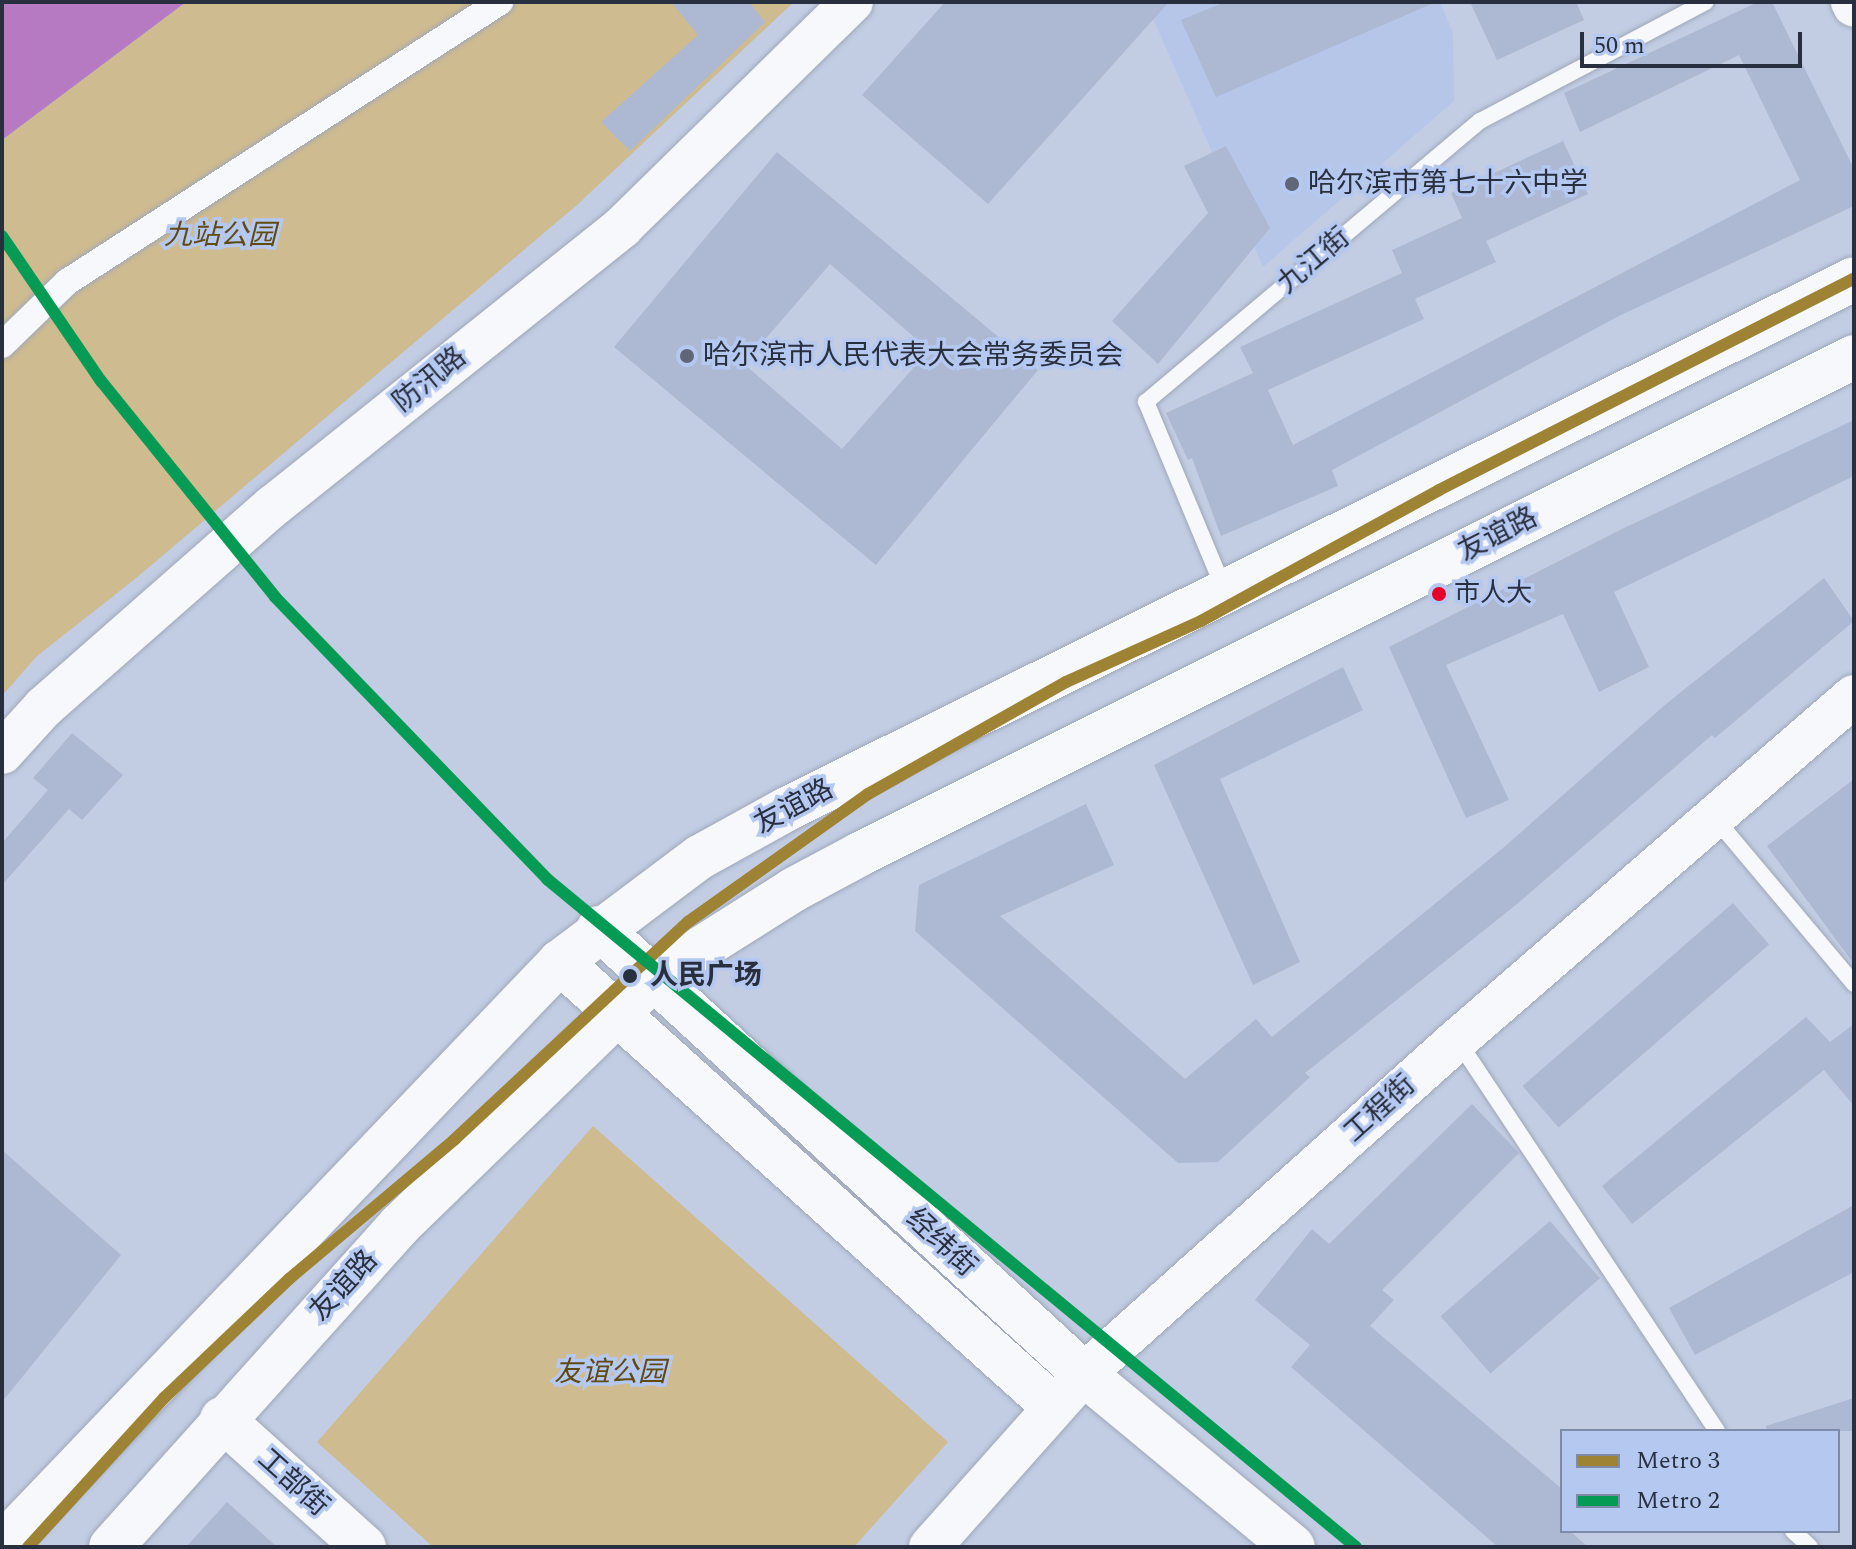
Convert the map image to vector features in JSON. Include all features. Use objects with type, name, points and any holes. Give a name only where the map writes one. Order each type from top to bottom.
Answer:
[{"type":"main road","name":"友谊路","points":[[2,1545],[560,962],[599,928],[700,857],[787,809],[1854,279]]},
{"type":"main road","name":"友谊路","points":[[111,1547],[222,1419],[400,1225],[654,978],[793,890],[860,854],[1854,357]]},
{"type":"main road","name":"经纬街","points":[[599,928],[1084,1374],[1293,1547]]},
{"type":"main road","name":"经纬街","points":[[560,962],[1052,1405]]},
{"type":"main road","name":"工部街","points":[[222,1419],[364,1547]]},
{"type":"street","points":[[2,345],[67,282],[500,2]]},
{"type":"street","name":"防汛路","points":[[2,753],[44,707],[273,506],[622,227],[852,2]]},
{"type":"street","name":"工程街","points":[[930,1547],[1052,1405],[1084,1374],[1457,1040],[1854,696]]},
{"type":"lane","name":"九江街","points":[[1225,591],[1146,402],[1480,121],[1706,2]]},
{"type":"lane","points":[[1714,817],[1854,984]]},
{"type":"lane","points":[[1457,1040],[1716,1429]]},
{"type":"lane","points":[[1795,1533],[1810,1547]]},
{"type":"shaded area","points":[[2,2],[186,2],[2,140]]},
{"type":"shaded area","name":"哈尔滨市第七十六中学","points":[[1440,2],[1453,33],[1454,101],[1263,267],[1146,3]]},
{"type":"green space","name":"九站公园","points":[[186,2],[794,2],[577,205],[135,579],[37,656],[2,696],[2,140]]},
{"type":"green space","name":"友谊公园","points":[[593,1126],[948,1442],[854,1547],[433,1547],[317,1442]]},
{"type":"building","points":[[671,2],[749,2],[765,22],[630,151],[601,122],[698,35]]},
{"type":"building","points":[[945,2],[1169,2],[988,204],[862,95]]},
{"type":"building","points":[[1225,2],[1436,2],[1216,97],[1181,20]]},
{"type":"building","points":[[1470,2],[1576,2],[1584,20],[1497,60]]},
{"type":"building","points":[[1758,2],[1772,2],[1854,169],[1854,206],[1619,316],[1332,470],[1338,486],[1221,536],[1192,458],[1188,460],[1166,413],[1253,373],[1240,347],[1402,273],[1392,250],[1462,218],[1451,193],[1563,141],[1588,194],[1486,241],[1496,262],[1415,299],[1424,319],[1268,390],[1293,445],[1800,180],[1739,55],[1580,132],[1564,93]]},
{"type":"building","points":[[1226,146],[1270,228],[1158,364],[1112,321],[1208,213],[1184,166]]},
{"type":"building","name":"哈尔滨市人民代表大会常务委员会","points":[[777,152],[1038,370],[876,565],[614,347]],"holes":[[[830,264],[929,350],[842,449],[744,364]]]},
{"type":"building","points":[[1854,420],[1854,476],[1614,592],[1649,667],[1599,692],[1563,614],[1446,665],[1509,800],[1466,818],[1389,647],[1622,529]]},
{"type":"building","points":[[1824,578],[1854,621],[1715,738],[1712,735],[1517,904],[1305,1073],[1310,1077],[1218,1162],[1178,1163],[915,931],[919,885],[1086,804],[1114,865],[1000,916],[1185,1079],[1256,1019],[1272,1037],[1503,848],[1666,704]]},
{"type":"building","points":[[1343,667],[1363,710],[1220,779],[1300,962],[1253,985],[1154,765]]},
{"type":"building","points":[[72,733],[123,775],[82,820],[69,809],[2,885],[2,843],[48,790],[33,778]]},
{"type":"building","points":[[1854,779],[1854,964],[1767,846]]},
{"type":"building","points":[[1733,903],[1769,945],[1559,1128],[1522,1086]]},
{"type":"building","points":[[1806,1017],[1830,1042],[1854,1024],[1854,1106],[1824,1070],[1632,1224],[1602,1186]]},
{"type":"building","points":[[1472,1104],[1519,1153],[1382,1290],[1394,1300],[1370,1326],[1560,1487],[1560,1533],[1572,1533],[1588,1547],[1498,1547],[1291,1367],[1310,1345],[1255,1300],[1312,1229],[1329,1244]]},
{"type":"building","points":[[2,1150],[121,1255],[2,1402]]},
{"type":"building","points":[[1854,1205],[1854,1272],[1695,1355],[1669,1308]]},
{"type":"building","points":[[1550,1221],[1600,1278],[1490,1373],[1441,1316]]},
{"type":"building","points":[[1854,1398],[1854,1431],[1767,1429],[1766,1426]]},
{"type":"building","points":[[227,1502],[277,1547],[186,1547]]},
{"type":"metro line","name":"2","points":[[2,236],[101,381],[275,597],[547,879],[1356,1547]]},
{"type":"metro line","name":"3","points":[[28,1547],[164,1398],[289,1279],[455,1139],[688,922],[868,794],[1066,682],[1201,621],[1439,490],[1854,279]]},
{"type":"place","name":"哈尔滨市第七十六中学","points":[[1292,184]]},
{"type":"place","name":"哈尔滨市人民代表大会常务委员会","points":[[687,356]]},
{"type":"place","name":"市人大","points":[[1439,594]]},
{"type":"place","name":"人民广场","points":[[630,976]]}]
